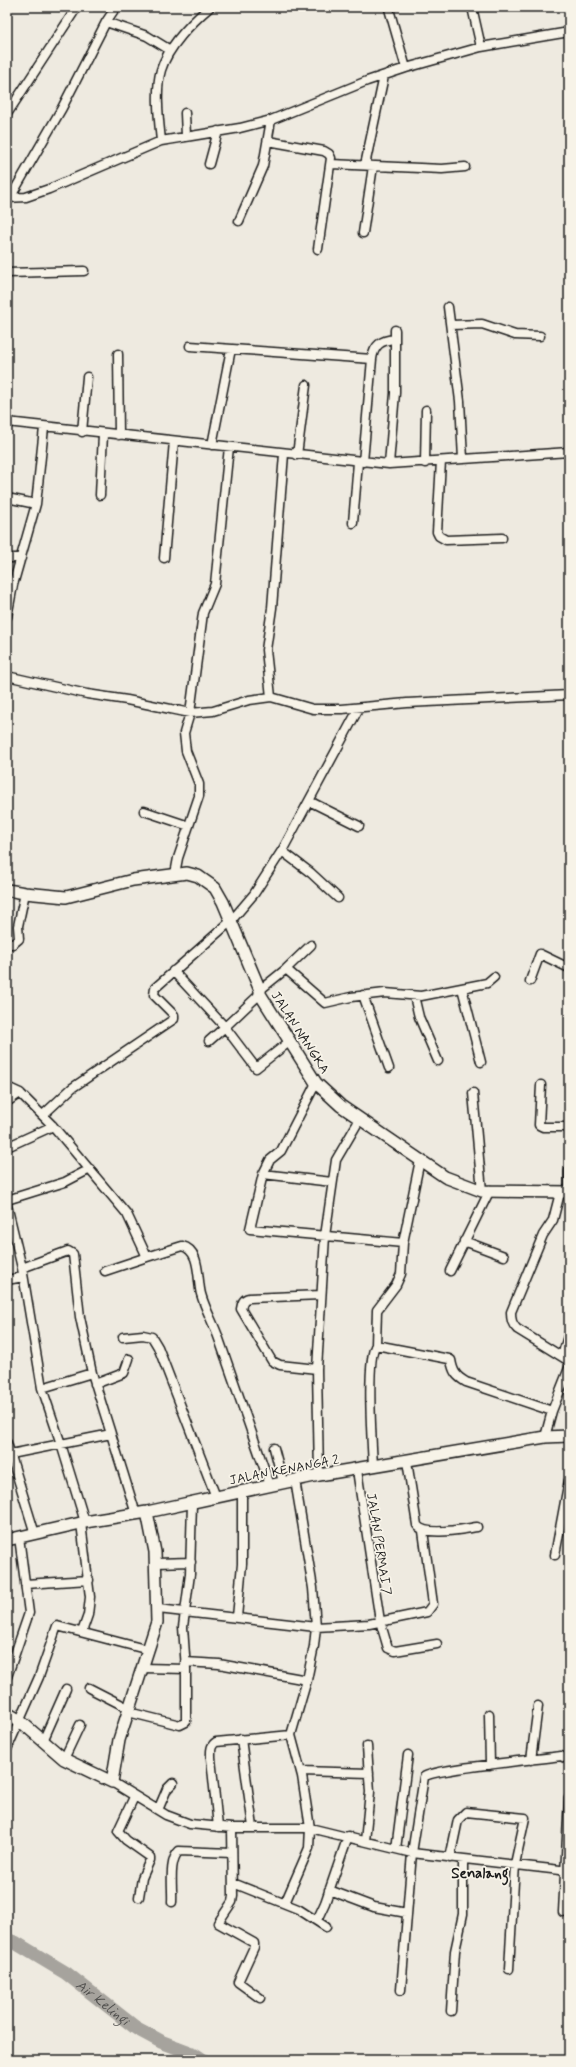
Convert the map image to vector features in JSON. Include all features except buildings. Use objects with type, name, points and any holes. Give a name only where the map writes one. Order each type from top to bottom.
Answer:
[{"type":"street","points":[[7,114],[77,7]]},
{"type":"street","points":[[8,198],[62,108],[106,22],[116,7]]},
{"type":"street","points":[[161,142],[159,117],[159,78],[170,50],[210,7]]},
{"type":"street","points":[[472,7],[481,47]]},
{"type":"street","points":[[389,9],[406,68]]},
{"type":"street","points":[[106,22],[147,36],[170,50]]},
{"type":"street","points":[[8,198],[26,197],[50,189],[161,142],[186,136],[240,128],[271,120],[334,94],[406,68],[481,47],[569,32]]},
{"type":"street","points":[[363,233],[369,165],[384,76]]},
{"type":"street","points":[[185,113],[186,136]]},
{"type":"street","points":[[239,221],[263,166],[271,120]]},
{"type":"street","points":[[209,164],[218,131]]},
{"type":"street","points":[[268,141],[324,151],[329,154],[331,164],[318,249]]},
{"type":"street","points":[[331,164],[442,169],[465,167]]},
{"type":"street","points":[[7,273],[84,270]]},
{"type":"street","points":[[448,307],[460,401],[463,459]]},
{"type":"street","points":[[451,325],[482,324],[515,335],[540,336]]},
{"type":"street","points":[[389,464],[395,392],[395,330]]},
{"type":"street","points":[[353,523],[373,350],[379,343],[385,340],[396,339]]},
{"type":"street","points":[[190,346],[372,359]]},
{"type":"street","points":[[212,445],[230,349]]},
{"type":"street","points":[[118,354],[119,435]]},
{"type":"street","points":[[82,432],[87,377]]},
{"type":"street","points":[[297,455],[306,385]]},
{"type":"street","points":[[424,463],[426,410]]},
{"type":"street","points":[[7,422],[44,428],[229,446],[284,454],[389,464],[424,463],[569,452]]},
{"type":"street","points":[[7,617],[13,585],[36,504],[44,428]]},
{"type":"street","points":[[100,495],[103,434]]},
{"type":"street","points":[[164,558],[174,441]]},
{"type":"street","points":[[175,874],[178,858],[200,790],[184,742],[184,733],[190,713],[203,613],[216,584],[229,446]]},
{"type":"street","points":[[271,697],[266,650],[272,608],[284,454]]},
{"type":"street","points":[[441,461],[437,532],[439,536],[446,540],[502,538]]},
{"type":"street","points":[[7,498],[36,504]]},
{"type":"street","points":[[7,558],[21,558]]},
{"type":"street","points":[[7,676],[88,694],[127,700],[190,713],[213,711],[249,700],[271,697],[313,709],[359,708],[407,703],[569,695]]},
{"type":"street","points":[[43,1115],[72,1088],[174,1019],[174,1015],[154,992],[156,988],[173,971],[231,921],[254,894],[282,851],[359,708]]},
{"type":"street","points":[[309,801],[359,826]]},
{"type":"street","points":[[144,811],[189,826]]},
{"type":"street","points":[[282,851],[312,873],[338,898]]},
{"type":"street","name":"JALAN NANGKA","points":[[7,890],[25,893],[74,896],[89,890],[175,874],[187,873],[206,880],[215,888],[231,921],[260,992],[289,1042],[316,1083],[360,1119],[445,1177],[486,1191],[566,1193]]},
{"type":"street","points":[[7,944],[13,944],[19,939],[18,926],[25,893]]},
{"type":"street","points":[[209,1041],[225,1028],[260,992],[311,945]]},
{"type":"street","points":[[530,981],[540,954],[569,968]]},
{"type":"street","points":[[286,969],[325,1003],[363,995],[385,993],[414,996],[487,983],[494,977]]},
{"type":"street","points":[[173,971],[225,1028],[256,1068],[289,1042]]},
{"type":"street","points":[[462,988],[481,1062]]},
{"type":"street","points":[[363,995],[389,1068]]},
{"type":"street","points":[[414,996],[419,1017],[438,1061]]},
{"type":"street","points":[[316,1083],[282,1151],[270,1160],[263,1174],[250,1229],[404,1243]]},
{"type":"street","points":[[541,1085],[539,1125],[543,1127],[569,1127]]},
{"type":"street","points":[[7,1087],[20,1093],[43,1115],[127,1214],[147,1257]]},
{"type":"street","points":[[450,1272],[486,1191],[473,1092]]},
{"type":"street","points":[[7,1102],[20,1093]]},
{"type":"street","points":[[319,1475],[317,1368],[325,1236],[336,1160],[360,1119]]},
{"type":"street","points":[[7,1147],[53,1126]]},
{"type":"street","points":[[373,1466],[370,1390],[372,1358],[376,1345],[377,1310],[396,1285],[401,1274],[404,1243],[420,1160]]},
{"type":"street","points":[[7,1200],[65,1182],[90,1170]]},
{"type":"street","points":[[569,1171],[566,1193],[553,1220],[543,1235],[512,1312],[511,1320],[513,1325],[518,1329],[566,1359],[569,1333]]},
{"type":"street","points":[[263,1174],[332,1182]]},
{"type":"street","points":[[7,1205],[23,1272],[42,1388],[61,1444],[83,1523],[90,1605],[82,1632]]},
{"type":"street","points":[[464,1241],[504,1256]]},
{"type":"street","points":[[105,1271],[182,1246],[190,1250],[196,1261],[201,1293],[215,1328],[270,1485]]},
{"type":"street","points":[[7,1280],[68,1251],[73,1254],[80,1317],[92,1374],[136,1514]]},
{"type":"street","points":[[317,1368],[280,1365],[272,1361],[241,1309],[241,1305],[243,1301],[249,1298],[322,1296]]},
{"type":"street","points":[[123,1337],[149,1335],[158,1346],[216,1497]]},
{"type":"street","points":[[376,1345],[449,1359],[451,1360],[453,1372],[466,1382],[552,1411]]},
{"type":"street","points":[[95,1384],[124,1373],[129,1359]]},
{"type":"street","points":[[545,1437],[552,1411],[569,1368]]},
{"type":"street","points":[[42,1388],[92,1374]]},
{"type":"street","points":[[11,1454],[111,1434]]},
{"type":"street","name":"JALAN KENANGA 2","points":[[7,1540],[83,1523],[192,1503],[319,1475],[357,1470],[407,1460],[545,1437],[569,1436]]},
{"type":"street","points":[[7,1443],[35,1534]]},
{"type":"street","points":[[274,1448],[283,1482]]},
{"type":"street","points":[[407,1460],[417,1525],[423,1531],[428,1532],[477,1527]]},
{"type":"street","name":"JALAN PERMAI 7","points":[[357,1470],[380,1621],[388,1648],[395,1651],[437,1644]]},
{"type":"street","points":[[285,1903],[309,1848],[310,1828],[300,1771],[291,1734],[307,1680],[314,1646],[316,1627],[313,1588],[295,1480]]},
{"type":"street","points":[[555,1555],[569,1480]]},
{"type":"street","points":[[237,1617],[242,1564],[242,1492]]},
{"type":"street","points":[[89,1688],[128,1710],[185,1724],[187,1716],[186,1666],[183,1638],[191,1562],[192,1503]]},
{"type":"street","points":[[112,1782],[119,1740],[155,1632],[158,1609],[153,1532],[147,1512]]},
{"type":"street","points":[[158,1609],[316,1627],[352,1626],[427,1612],[433,1604],[423,1531]]},
{"type":"street","points":[[7,1677],[28,1617],[29,1607],[19,1537]]},
{"type":"street","points":[[156,1563],[191,1562]]},
{"type":"street","points":[[25,1584],[89,1580]]},
{"type":"street","points":[[7,1749],[39,1677],[57,1626],[148,1650]]},
{"type":"street","points":[[143,1668],[219,1664],[307,1680]]},
{"type":"street","points":[[43,1741],[66,1689]]},
{"type":"street","points":[[531,1760],[538,1706]]},
{"type":"street","points":[[7,1712],[19,1720],[64,1759],[112,1782],[180,1822],[232,1828],[310,1828],[348,1836],[412,1853],[567,1870]]},
{"type":"street","points":[[489,1714],[490,1765]]},
{"type":"street","points":[[64,1759],[80,1725]]},
{"type":"street","points":[[218,1827],[211,1747],[216,1742],[291,1734]]},
{"type":"street","points":[[241,1740],[253,1827]]},
{"type":"street","points":[[365,1841],[370,1796],[367,1746]]},
{"type":"street","points":[[396,1849],[408,1755]]},
{"type":"street","points":[[401,1990],[412,1853],[424,1776],[490,1765],[561,1756],[569,1759]]},
{"type":"street","points":[[300,1771],[369,1773]]},
{"type":"street","points":[[158,1810],[167,1789],[173,1783]]},
{"type":"street","points":[[134,1796],[118,1831],[126,1840],[150,1857],[142,1878],[139,1897]]},
{"type":"street","points":[[563,1912],[567,1870],[569,1798]]},
{"type":"street","points":[[450,1858],[458,1820],[466,1812],[524,1817],[526,1821],[515,1864],[509,1970]]},
{"type":"street","points":[[232,1828],[232,1902],[218,1923],[254,1943],[254,1947],[238,1982],[260,1998]]},
{"type":"street","points":[[317,1920],[348,1836]]},
{"type":"street","points":[[172,1902],[174,1861],[176,1854],[180,1851],[232,1853]]},
{"type":"street","points":[[451,2011],[455,1951],[463,1914],[463,1858]]},
{"type":"street","points":[[233,1883],[285,1903],[317,1920],[326,1927]]},
{"type":"street","points":[[329,1890],[374,1907],[407,1913]]},
{"type":"waterway","name":"Air Kelingi","points":[[7,1940],[16,1943],[66,1973],[136,2028],[162,2042],[194,2054],[203,2060]]},
{"type":"district","name":"Senalang","points":[[480,1873]]}]
